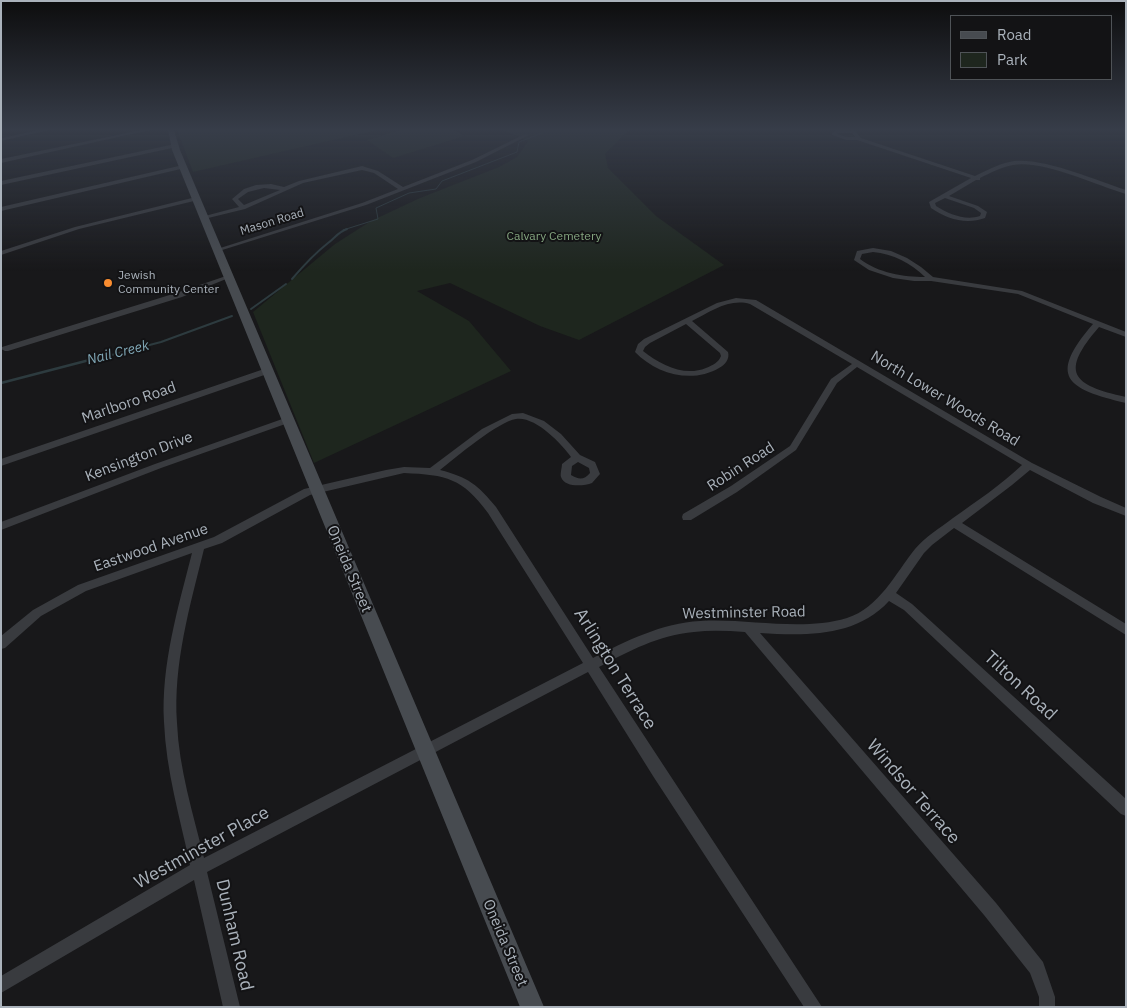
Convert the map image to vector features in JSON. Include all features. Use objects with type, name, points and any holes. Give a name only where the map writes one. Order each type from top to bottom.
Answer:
[{"type":"street","points":[[1,183],[29,177]]},
{"type":"street","points":[[1,207],[139,177]]},
{"type":"street","name":"Oneida Street","points":[[187,177],[532,1007]]},
{"type":"street","points":[[204,217],[243,208],[284,189],[322,177]]},
{"type":"street","points":[[384,177],[402,189]]},
{"type":"street","name":"Mason Road","points":[[217,250],[350,209],[433,177]]},
{"type":"street","points":[[972,177],[978,179]]},
{"type":"street","points":[[945,196],[976,206],[984,212],[984,217],[964,219],[933,207],[932,202],[982,177]]},
{"type":"street","points":[[1077,177],[1126,192]]},
{"type":"street","points":[[243,208],[235,199],[253,188],[267,184],[284,189]]},
{"type":"street","points":[[1,253],[77,228],[196,199]]},
{"type":"street","points":[[931,279],[908,262],[888,252],[873,250],[863,251],[857,255],[860,263],[879,272],[906,278],[931,279],[1014,290],[1126,335]]},
{"type":"street","points":[[5,349],[179,295],[228,277]]},
{"type":"street","name":"North Lower Woods Road","points":[[688,321],[731,300],[742,299],[753,302],[1029,465],[1097,500],[1126,512]]},
{"type":"street","points":[[688,321],[724,352],[725,356],[720,364],[702,374],[689,375],[664,367],[640,352],[641,346],[647,342],[688,321]]},
{"type":"street","points":[[1098,324],[1072,359],[1068,367],[1071,377],[1080,384],[1102,395],[1126,400]]},
{"type":"street","name":"Robin Road","points":[[687,518],[734,489],[793,448],[834,381],[858,363]]},
{"type":"street","name":"Marlboro Road","points":[[1,463],[267,371]]},
{"type":"street","points":[[432,471],[500,421],[516,415],[533,419],[545,427],[564,441],[576,458]]},
{"type":"street","name":"Kensington Drive","points":[[1,526],[166,463],[288,420]]},
{"type":"street","name":"Westminster Road","points":[[425,752],[629,645],[676,629],[702,626],[804,628],[850,624],[868,614],[887,593],[917,552],[1009,483],[1029,465]]},
{"type":"street","name":"Arlington Terrace","points":[[316,489],[404,470],[432,471],[454,477],[478,492],[539,582],[658,771],[814,1007]]},
{"type":"street","name":"Eastwood Avenue","points":[[1,644],[37,613],[82,588],[117,574],[199,548],[316,489]]},
{"type":"street","points":[[954,523],[1126,630]]},
{"type":"street","name":"Dunham Road","points":[[199,548],[178,631],[170,706],[176,773],[232,1007]]},
{"type":"street","name":"Tilton Road","points":[[887,593],[908,607],[1126,809]]},
{"type":"street","name":"Windsor Terrace","points":[[748,627],[768,653],[990,909],[1036,968],[1044,986],[1047,1007]]},
{"type":"street","name":"Westminster Place","points":[[1,985],[199,868],[425,752]]},
{"type":"green space","name":"Calvary Cemetery","points":[[473,177],[617,177],[656,216],[724,265],[579,340],[540,326],[450,283],[417,291],[469,321],[511,371],[314,463],[253,312],[335,244],[371,221],[420,198]]},
{"type":"waterway","name":"Nail Creek","points":[[343,230],[378,219],[376,208],[409,193],[436,189],[442,181],[452,177]]},
{"type":"waterway","name":"Nail Creek","points":[[292,279],[318,251],[339,233],[347,229]]},
{"type":"waterway","name":"Nail Creek","points":[[251,309],[286,284]]},
{"type":"waterway","name":"Nail Creek","points":[[96,359],[161,342],[232,316]]},
{"type":"waterway","name":"Nail Creek","points":[[1,383],[101,357]]},
{"type":"place","name":"Jewish Community Center","points":[[108,283]]}]
